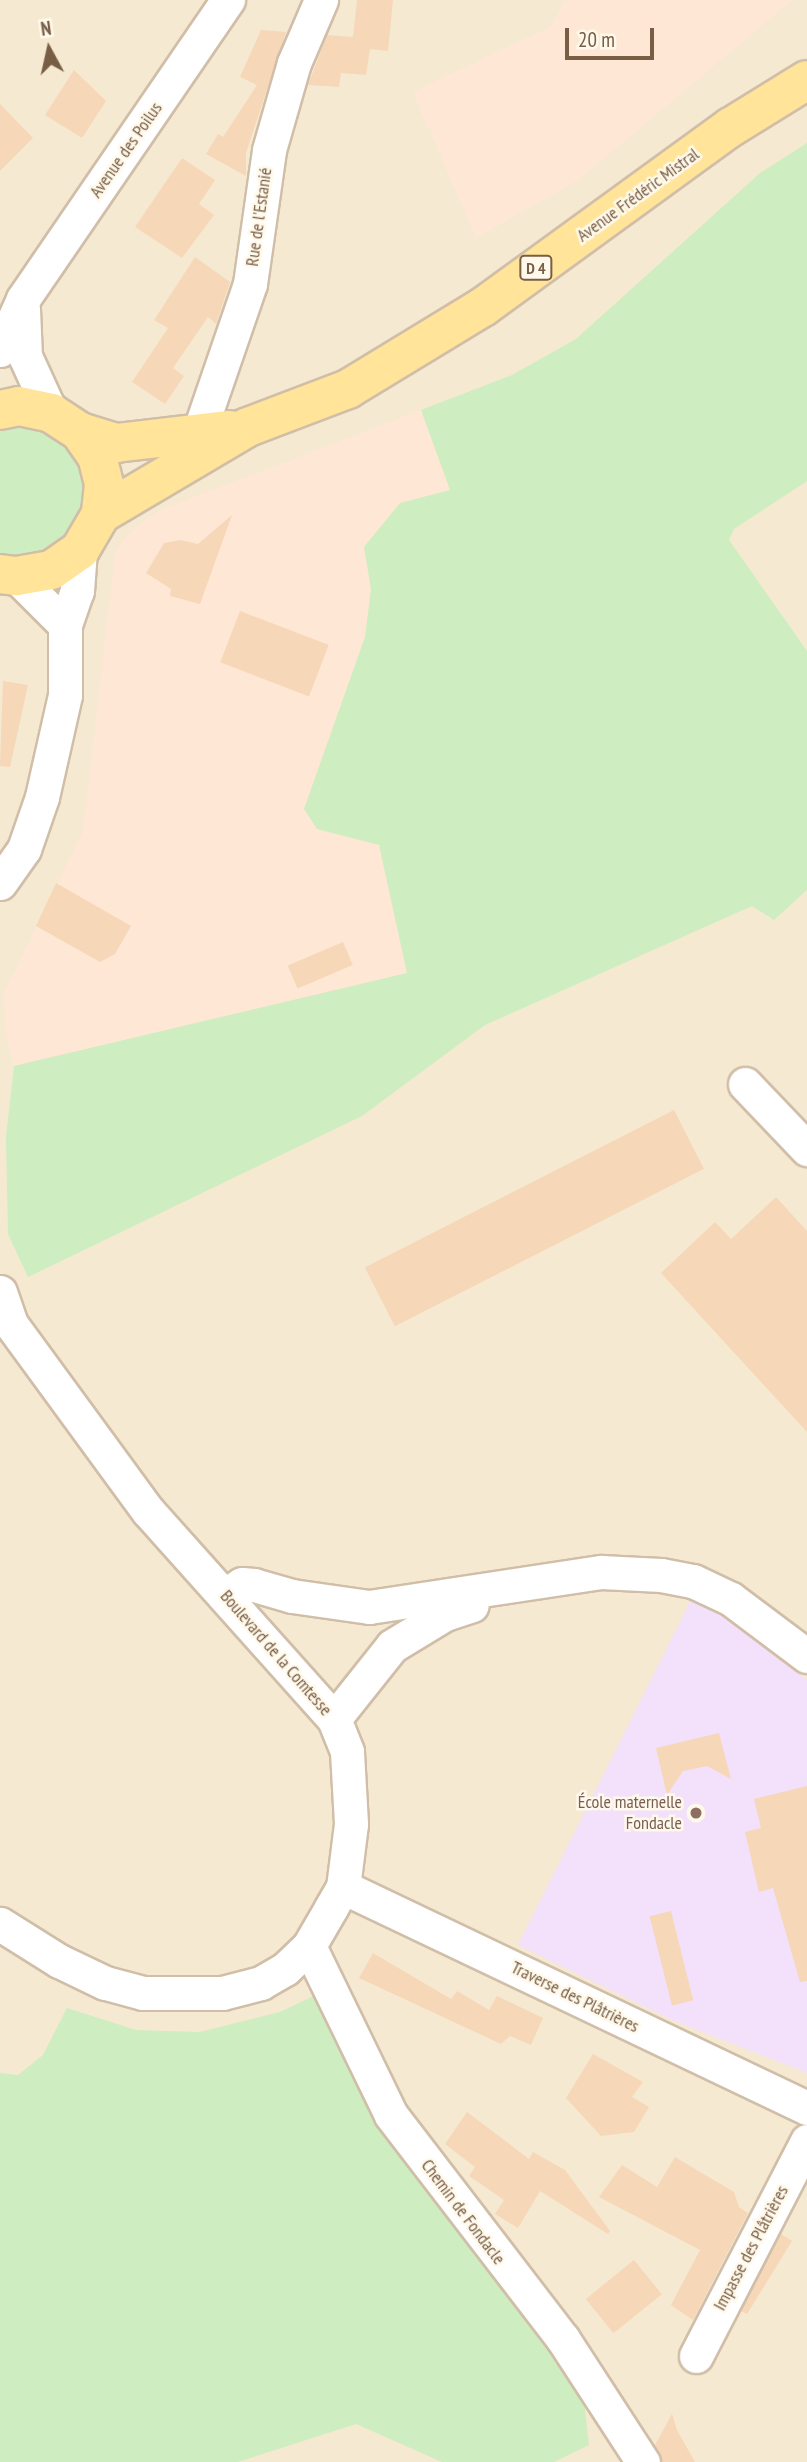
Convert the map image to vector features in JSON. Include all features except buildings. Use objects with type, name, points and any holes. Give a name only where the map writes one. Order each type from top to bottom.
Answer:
[{"type":"main road","name":"Avenue Frédéric Mistral","points":[[101,514],[248,427],[348,389],[483,307],[731,127],[807,80]]},
{"type":"main road","name":"Avenue Frédéric Mistral","points":[[0,410],[19,406],[116,443],[248,427]]},
{"type":"main road","points":[[8,575],[51,570],[80,550],[101,514],[104,484],[97,456],[66,422]]},
{"type":"street","name":"Avenue des Poilus","points":[[0,350],[23,299],[228,0]]},
{"type":"street","name":"Rue de l'Estanié","points":[[198,435],[250,284],[269,149],[294,63],[321,0]]},
{"type":"street","points":[[23,299],[25,356],[66,422]]},
{"type":"street","points":[[0,883],[24,849],[42,797],[65,695],[65,625],[77,591],[80,550]]},
{"type":"street","points":[[8,575],[65,625]]},
{"type":"street","points":[[745,1084],[807,1149]]},
{"type":"street","name":"Boulevard de la Comtesse","points":[[0,1292],[5,1333],[148,1511],[334,1719],[346,1752],[350,1786],[343,1887],[309,1946],[285,1969],[261,1983],[182,1996],[143,1993],[105,1983],[59,1961],[0,1924]]},
{"type":"street","points":[[225,1595],[242,1584],[292,1596],[369,1607],[542,1584],[601,1572],[692,1581],[731,1600],[807,1656]]},
{"type":"street","points":[[334,1719],[393,1646],[444,1614],[542,1584]]},
{"type":"street","name":"Traverse des Plâtrières","points":[[343,1887],[807,2108]]},
{"type":"street","name":"Chemin de Fondacle","points":[[309,1946],[391,2115],[563,2339],[643,2462]]},
{"type":"street","name":"Impasse des Plâtrières","points":[[696,2356],[807,2140]]},
{"type":"shaded area","points":[[0,0],[807,0],[807,2462],[0,2462]]},
{"type":"shaded area","points":[[564,0],[792,0],[578,180],[476,238],[413,92],[552,26]]},
{"type":"shaded area","points":[[421,410],[451,490],[400,503],[364,547],[371,589],[365,637],[304,809],[318,829],[379,845],[407,973],[14,1066],[6,1035],[4,993],[83,831],[115,553],[127,535],[158,511]]},
{"type":"shaded area","name":"École maternelle Fondacle","points":[[694,1594],[807,1680],[807,2073],[672,2020],[518,1945]]},
{"type":"green space","points":[[807,143],[807,481],[734,529],[729,540],[807,651],[807,890],[774,920],[752,906],[485,1025],[362,1116],[28,1277],[8,1234],[6,1137],[14,1066],[407,973],[379,845],[317,829],[304,809],[365,637],[371,589],[364,547],[400,503],[450,490],[421,410],[512,375],[576,339],[760,173]]},
{"type":"green space","points":[[9,426],[45,430],[61,439],[83,467],[87,503],[72,536],[43,556],[0,555],[0,430]]},
{"type":"green space","points":[[322,1992],[582,2383],[589,2445],[554,2462],[442,2462],[356,2424],[238,2462],[0,2462],[0,2073],[18,2075],[43,2055],[67,2008],[136,2030],[200,2032],[280,2012]]},
{"type":"place","name":"École maternelle Fondacle","points":[[696,1813]]}]
